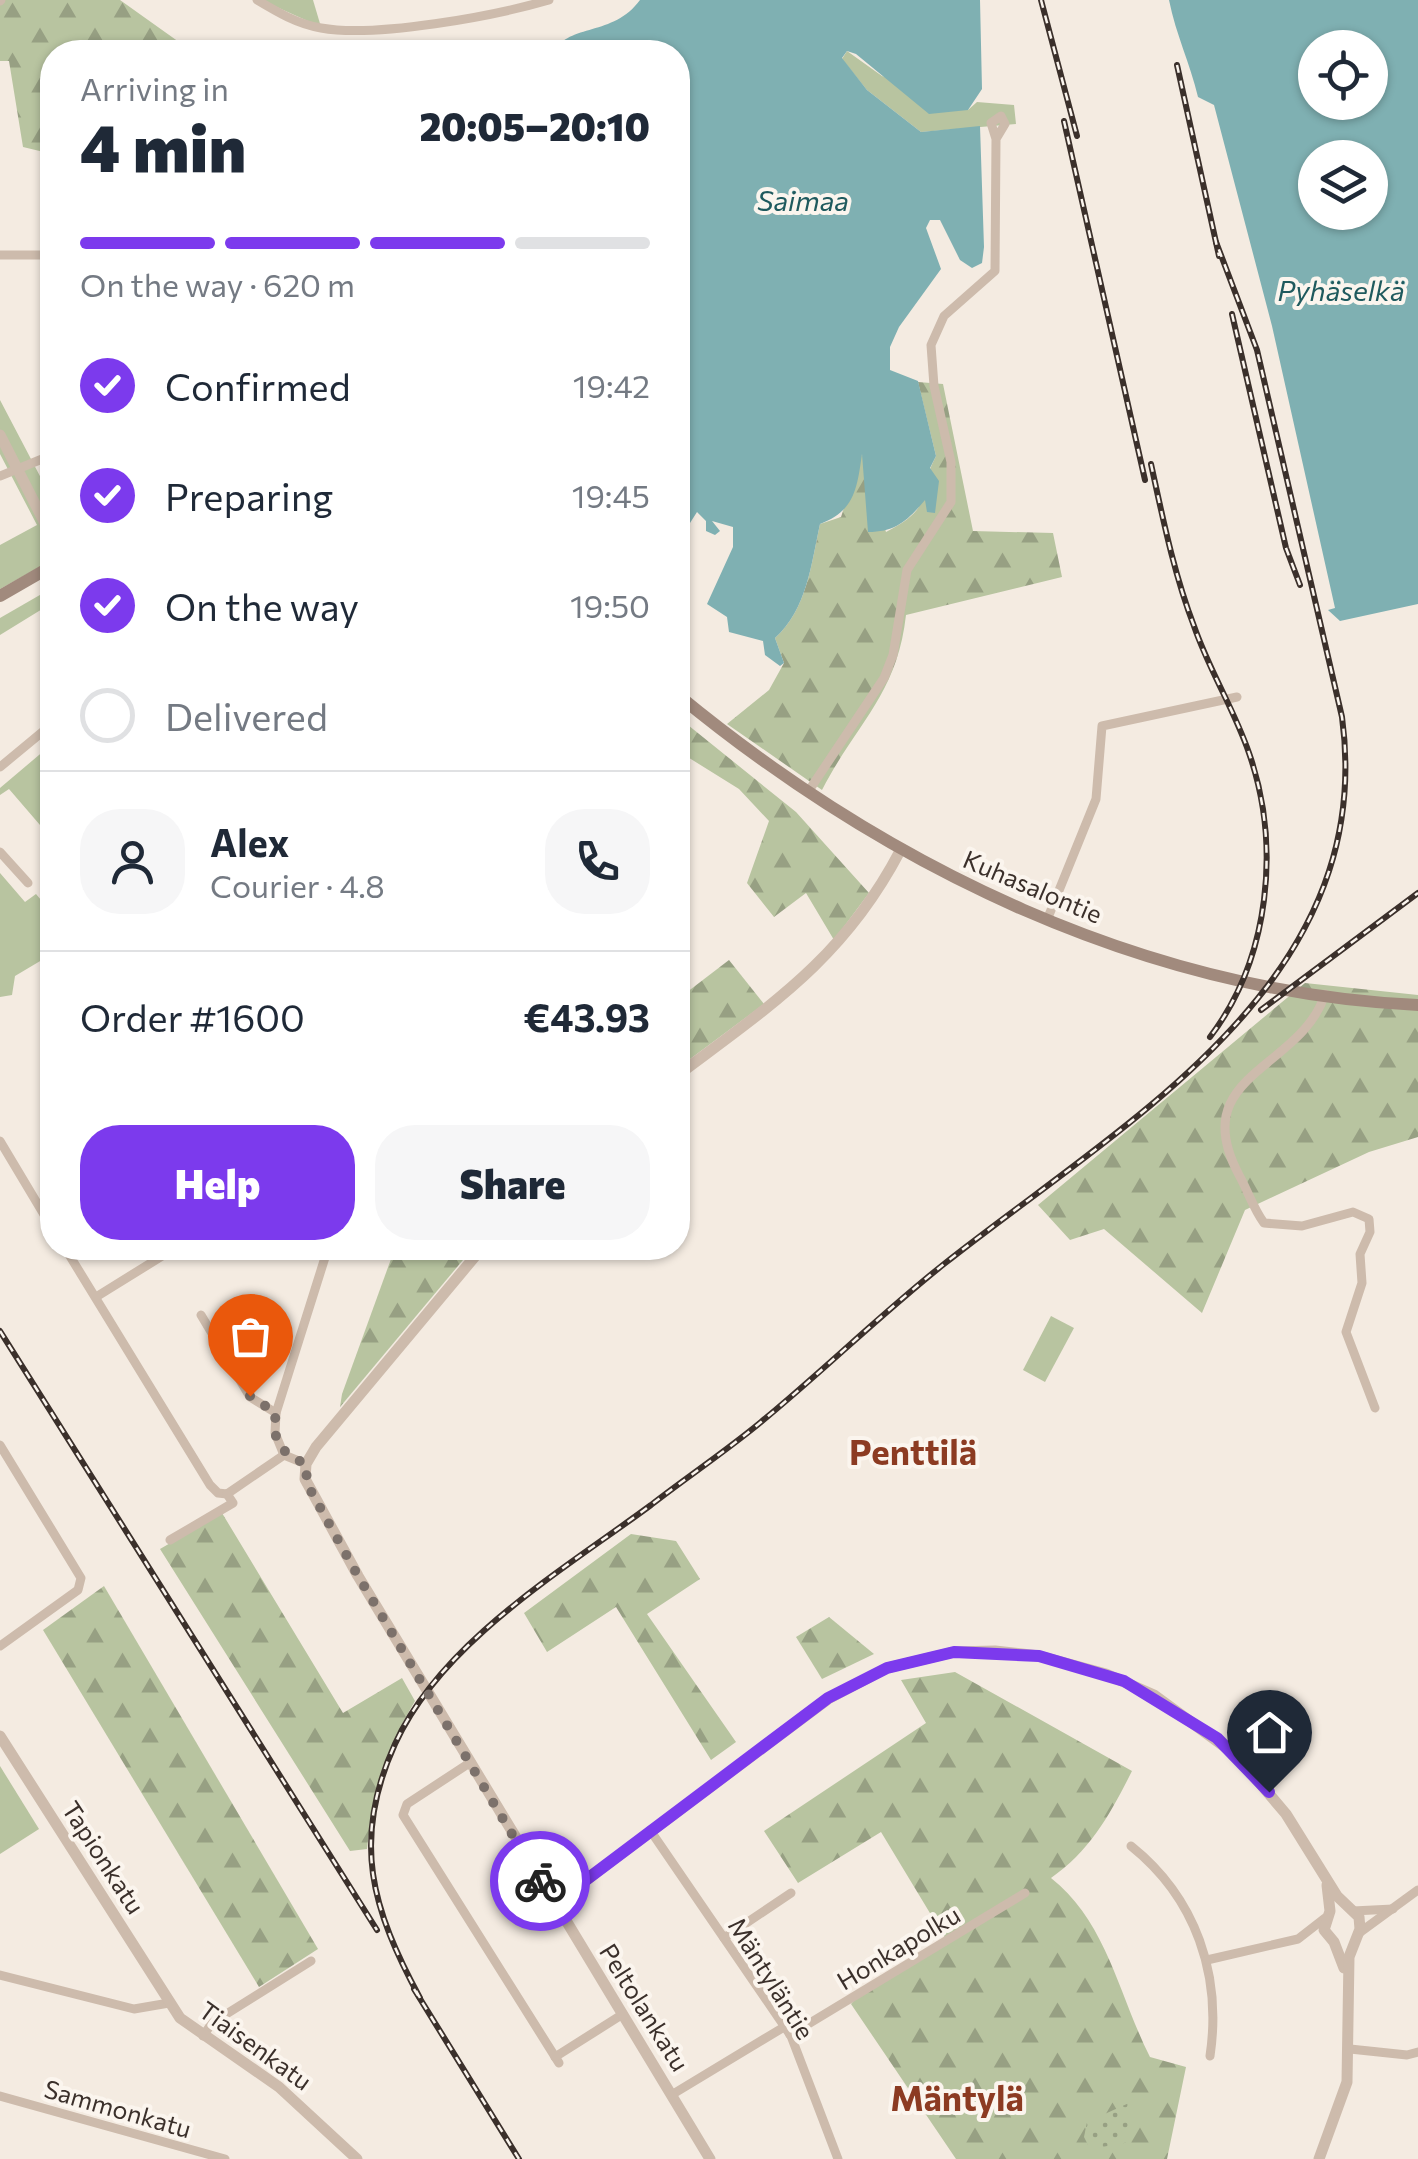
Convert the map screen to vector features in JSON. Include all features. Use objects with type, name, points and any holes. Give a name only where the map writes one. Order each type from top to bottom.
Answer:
[{"type":"main road","points":[[0,596],[40,573]]},
{"type":"main road","name":"Kuhasalontie","points":[[690,704],[806,794],[900,851],[1047,920],[1195,968],[1325,994],[1418,1005]]},
{"type":"street","points":[[257,0],[302,23],[341,30],[462,20],[549,0]]},
{"type":"street","points":[[806,794],[884,678],[893,654],[908,570],[951,502],[951,462],[934,386],[932,345],[944,316],[996,271],[996,140]]},
{"type":"street","points":[[0,255],[40,255]]},
{"type":"street","points":[[0,435],[40,513]]},
{"type":"street","points":[[0,476],[40,458]]},
{"type":"street","points":[[1047,920],[1096,800],[1102,726],[1237,697]]},
{"type":"street","points":[[0,767],[40,734]]},
{"type":"street","points":[[690,1066],[821,964],[856,924],[900,851]]},
{"type":"street","points":[[0,852],[28,884]]},
{"type":"street","points":[[1325,994],[1307,1030],[1238,1090],[1226,1109],[1223,1136],[1264,1223],[1302,1226],[1353,1212],[1368,1219],[1370,1232],[1360,1254],[1362,1283],[1346,1332],[1375,1408]]},
{"type":"street","points":[[0,1140],[40,1208]]},
{"type":"street","points":[[73,1260],[218,1493],[227,1494],[284,1455]]},
{"type":"street","points":[[96,1297],[156,1260]]},
{"type":"street","points":[[324,1260],[276,1413],[274,1434],[284,1455],[306,1464],[472,1260]]},
{"type":"street","points":[[201,1314],[250,1396],[276,1413]]},
{"type":"street","points":[[0,1445],[81,1578],[78,1590],[0,1646]]},
{"type":"street","name":"Peltolankatu","points":[[306,1464],[305,1478],[316,1499],[554,1904],[710,2159]]},
{"type":"street","points":[[170,1540],[233,1503],[227,1494]]},
{"type":"street","points":[[554,1904],[828,1698],[867,1676],[933,1655],[995,1651],[1039,1656],[1106,1674],[1154,1696],[1200,1725],[1269,1792],[1326,1881],[1360,1921],[1348,1987],[1350,2049],[1338,2114],[1319,2159]]},
{"type":"street","name":"Tapionkatu","points":[[0,1736],[169,2003]]},
{"type":"street","points":[[471,1762],[407,1804],[402,1815],[557,2060],[623,2014]]},
{"type":"street","name":"Mäntyläntie","points":[[650,1830],[787,2031],[838,2159]]},
{"type":"street","points":[[1131,1846],[1183,1904],[1208,1960],[1215,2003],[1210,2056]]},
{"type":"street","points":[[1326,1881],[1331,1940],[1348,1987]]},
{"type":"street","points":[[1208,1960],[1298,1939],[1356,1936],[1418,1890]]},
{"type":"street","points":[[724,1938],[790,1893]]},
{"type":"street","name":"Honkapolku","points":[[673,2094],[1025,1893]]},
{"type":"street","points":[[1298,1939],[1328,1915],[1350,1909],[1396,1908]]},
{"type":"street","points":[[203,2036],[212,2023],[311,1960]]},
{"type":"street","name":"Tiaisenkatu","points":[[0,1974],[134,2009],[169,2003],[203,2036],[280,2087],[357,2159]]},
{"type":"street","points":[[1350,2049],[1407,2055],[1418,2052]]},
{"type":"street","name":"Sammonkatu","points":[[0,2096],[225,2159]]},
{"type":"green space","points":[[0,0],[120,0],[176,40],[40,40],[40,151],[23,147],[9,61],[0,61]]},
{"type":"green space","points":[[261,0],[313,0],[321,27]]},
{"type":"green space","points":[[847,51],[882,76],[968,110],[977,102],[1014,105],[1016,124],[921,132],[867,90],[842,59]]},
{"type":"green space","points":[[918,382],[943,384],[973,531],[1053,533],[1062,577],[906,615],[885,688],[822,790],[727,724],[769,690],[784,663],[775,638],[801,600],[820,524],[841,517],[862,453],[886,532],[919,507],[936,456]]},
{"type":"green space","points":[[0,400],[40,476],[40,567],[0,589],[0,545],[37,525],[0,454]]},
{"type":"green space","points":[[40,595],[40,610],[0,635],[0,618]]},
{"type":"green space","points":[[690,727],[796,812],[869,893],[834,940],[806,893],[774,917],[747,883],[769,821],[739,789],[690,758]]},
{"type":"green space","points":[[40,754],[40,825],[9,789],[0,795],[0,788]]},
{"type":"green space","points":[[0,873],[25,902],[36,894],[40,899],[40,961],[15,976],[12,995],[0,997]]},
{"type":"green space","points":[[729,960],[764,1004],[690,1059],[690,990]]},
{"type":"green space","points":[[1305,983],[1418,995],[1418,1137],[1369,1152],[1245,1210],[1202,1313],[1104,1229],[1070,1240],[1038,1205]]},
{"type":"green space","points":[[391,1260],[463,1260],[340,1407]]},
{"type":"green space","points":[[1051,1316],[1074,1328],[1045,1382],[1023,1370]]},
{"type":"green space","points":[[222,1513],[343,1713],[402,1678],[415,1701],[383,1772],[367,1849],[350,1851],[160,1549]]},
{"type":"green space","points":[[631,1534],[676,1541],[700,1579],[647,1614],[736,1742],[711,1760],[616,1607],[547,1652],[524,1613]]},
{"type":"green space","points":[[104,1586],[318,1949],[259,1987],[43,1630]]},
{"type":"green space","points":[[829,1617],[874,1654],[822,1679],[796,1637]]},
{"type":"green space","points":[[955,1672],[1132,1771],[1098,1830],[1077,1856],[1051,1878],[1086,1916],[1099,1938],[1150,2057],[1186,2067],[1167,2159],[956,2159],[851,2004],[863,1990],[945,1938],[881,1832],[798,1883],[764,1831],[926,1723],[901,1680]]},
{"type":"green space","points":[[0,1766],[39,1829],[0,1854]]},
{"type":"green space","points":[[1129,2103],[1130,2142],[1090,2149],[1084,2137],[1087,2122]]},
{"type":"water","name":"Saimaa","points":[[640,0],[980,0],[982,89],[968,110],[929,114],[856,54],[847,51],[842,58],[867,90],[921,132],[980,126],[984,247],[982,263],[972,268],[960,260],[940,220],[930,220],[926,228],[941,269],[899,327],[890,347],[890,370],[918,381],[936,456],[930,468],[939,481],[935,513],[927,512],[925,500],[901,524],[868,532],[862,454],[852,497],[841,512],[820,524],[801,600],[775,638],[784,663],[780,666],[765,655],[763,641],[729,632],[727,617],[707,604],[733,547],[733,527],[712,521],[720,531],[715,535],[706,531],[706,521],[697,512],[690,523],[690,40],[566,40],[629,12]]},
{"type":"water","name":"Pyhäselkä","points":[[1169,0],[1418,0],[1418,604],[1340,621],[1328,610],[1335,608],[1272,326],[1214,105],[1198,97]]},
{"type":"railway","points":[[1041,0],[1077,136]]},
{"type":"railway","points":[[1177,65],[1219,256]]},
{"type":"railway","points":[[1064,121],[1145,480]]},
{"type":"railway","points":[[420,1998],[379,1904],[371,1844],[381,1779],[395,1744],[442,1673],[473,1641],[543,1582],[748,1433],[944,1264],[1158,1099],[1224,1037],[1279,970],[1320,895],[1343,811],[1342,717],[1257,350],[1216,242]]},
{"type":"railway","points":[[1232,314],[1286,548],[1300,585]]},
{"type":"railway","points":[[1151,464],[1181,586],[1200,642],[1249,753],[1265,825],[1267,862],[1257,937],[1246,972],[1210,1037]]},
{"type":"railway","points":[[1261,1010],[1418,893]]},
{"type":"railway","points":[[0,1331],[377,1930]]},
{"type":"railway","points":[[414,1989],[519,2159]]},
{"type":"way so far","points":[[250,1396],[276,1413],[274,1434],[278,1446],[284,1455],[306,1464],[307,1484],[358,1576],[540,1881]]},
{"type":"district","name":"Penttilä","points":[[913,1450]]},
{"type":"district","name":"Mäntylä","points":[[957,2096]]},
{"type":"route","points":[[540,1881],[554,1904],[828,1698],[887,1668],[954,1652],[1039,1656],[1124,1681],[1217,1738],[1269,1792]]}]
